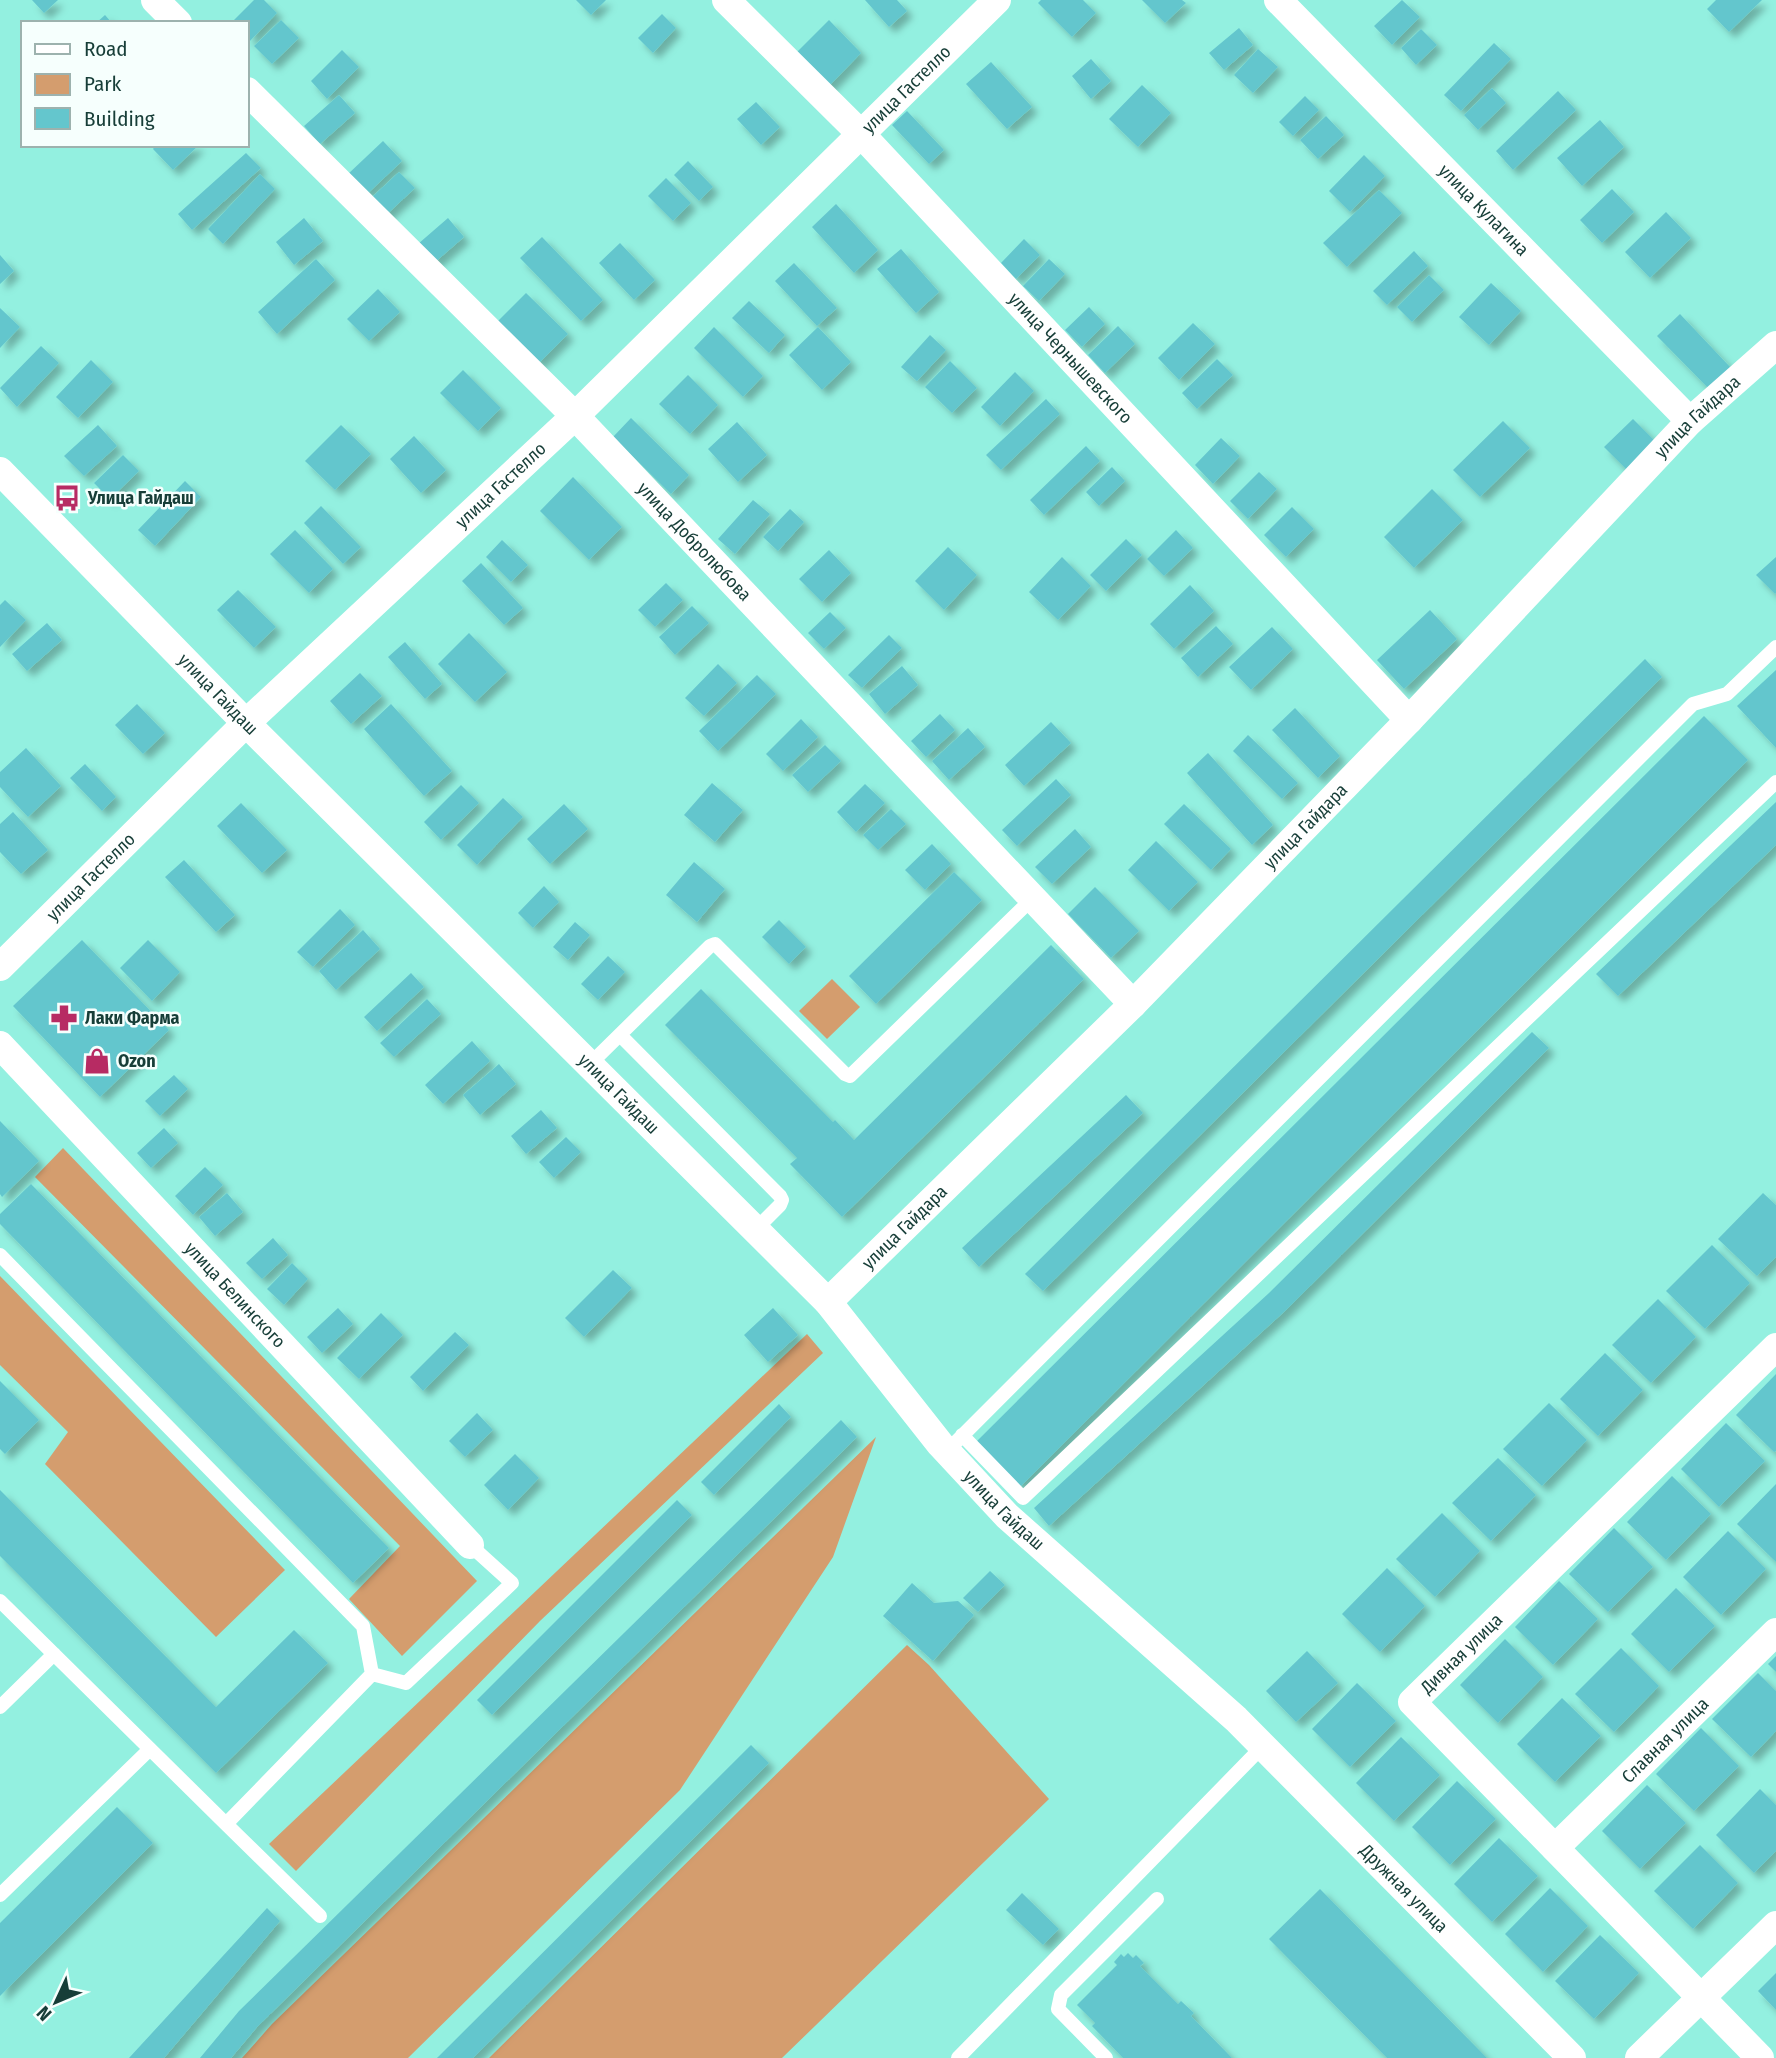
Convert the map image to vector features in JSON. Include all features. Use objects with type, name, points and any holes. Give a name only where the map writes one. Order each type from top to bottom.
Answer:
[{"type":"street","points":[[155,0],[176,21]]},
{"type":"street","name":"улица Чернышевского","points":[[726,0],[861,134],[1409,720]]},
{"type":"street","name":"улица Гастелло","points":[[0,967],[246,723],[575,416],[997,0]]},
{"type":"street","name":"улица Кулагина","points":[[1278,0],[1690,421]]},
{"type":"street","name":"улица Добролюбова","points":[[248,92],[575,416],[1133,1004]]},
{"type":"street","name":"улица Гайдара","points":[[828,1302],[1133,1004],[1409,720],[1690,421],[1776,345]]},
{"type":"street","name":"улица Гайдаш","points":[[0,471],[246,723],[828,1302],[954,1443],[1007,1516],[1236,1718]]},
{"type":"street","name":"улица Белинского","points":[[0,1045],[470,1545]]},
{"type":"street","name":"Дивная улица","points":[[1760,2058],[1412,1702],[1776,1347]]},
{"type":"street","name":"Славная улица","points":[[1555,1848],[1776,1632]]},
{"type":"street","name":"Дружная улица","points":[[1236,1718],[1572,2058]]},
{"type":"street","points":[[1639,2058],[1776,1925]]},
{"type":"lane","points":[[1776,647],[1727,694],[1693,704],[954,1443],[1024,1498],[1776,782]]},
{"type":"lane","points":[[589,1065],[715,944],[850,1076],[1033,898]]},
{"type":"lane","points":[[620,1035],[780,1196],[780,1205],[755,1230]]},
{"type":"lane","points":[[0,1255],[363,1626],[372,1674]]},
{"type":"lane","points":[[372,1674],[406,1684],[512,1583],[470,1545]]},
{"type":"lane","points":[[0,1601],[320,1916]]},
{"type":"lane","points":[[0,1707],[54,1654]]},
{"type":"lane","points":[[226,1824],[372,1674]]},
{"type":"lane","points":[[958,2058],[1263,1746]]},
{"type":"lane","points":[[0,1895],[150,1749]]},
{"type":"lane","points":[[1106,2058],[1058,2009],[1062,1995],[1157,1899]]},
{"type":"green space","points":[[832,979],[860,1007],[827,1039],[799,1011]]},
{"type":"green space","points":[[63,1148],[477,1581],[402,1656],[349,1599],[400,1546],[35,1177]]},
{"type":"green space","points":[[0,1276],[285,1570],[216,1637],[45,1464],[68,1432],[0,1365]]},
{"type":"green space","points":[[807,1334],[823,1353],[540,1621],[296,1871],[269,1844]]},
{"type":"green space","points":[[876,1437],[833,1557],[680,1790],[408,2058],[242,2058],[272,2024]]},
{"type":"green space","points":[[907,1645],[929,1665],[1049,1799],[782,2058],[489,2058]]},
{"type":"building","points":[[32,0],[58,0],[44,13]]},
{"type":"building","points":[[254,0],[264,0],[277,13],[249,42],[248,21],[233,21]]},
{"type":"building","points":[[576,0],[606,0],[591,15]]},
{"type":"building","points":[[865,0],[897,0],[907,11],[889,27]]},
{"type":"building","points":[[1041,0],[1083,0],[1096,13],[1072,37],[1038,3]]},
{"type":"building","points":[[1142,0],[1182,0],[1186,3],[1165,23]]},
{"type":"building","points":[[1402,0],[1420,17],[1392,45],[1374,26]]},
{"type":"building","points":[[1716,0],[1762,0],[1729,32],[1707,9]]},
{"type":"building","points":[[662,14],[676,28],[653,53],[638,38]]},
{"type":"building","points":[[105,15],[110,21],[98,21]]},
{"type":"building","points":[[281,20],[299,38],[272,64],[254,46]]},
{"type":"building","points":[[829,20],[861,53],[827,88],[794,55]]},
{"type":"building","points":[[1239,28],[1253,45],[1224,70],[1209,53]]},
{"type":"building","points":[[1421,29],[1437,45],[1416,65],[1401,48]]},
{"type":"building","points":[[1494,43],[1511,59],[1461,111],[1444,95]]},
{"type":"building","points":[[1258,49],[1278,67],[1253,93],[1234,75]]},
{"type":"building","points":[[342,50],[359,67],[327,99],[311,81]]},
{"type":"building","points":[[1091,59],[1111,81],[1091,99],[1072,76]]},
{"type":"building","points":[[991,62],[1032,107],[1007,129],[966,84]]},
{"type":"building","points":[[1142,85],[1171,113],[1138,147],[1109,119]]},
{"type":"building","points":[[1492,88],[1506,103],[1478,130],[1464,115]]},
{"type":"building","points":[[1558,91],[1576,110],[1513,170],[1496,151]]},
{"type":"building","points":[[339,95],[355,113],[320,144],[304,126]]},
{"type":"building","points":[[1305,96],[1319,110],[1293,136],[1279,122]]},
{"type":"building","points":[[756,102],[780,127],[761,145],[737,119]]},
{"type":"building","points":[[907,111],[944,150],[929,164],[892,125]]},
{"type":"building","points":[[1326,116],[1344,135],[1318,159],[1300,140]]},
{"type":"building","points":[[1600,120],[1624,147],[1582,186],[1557,158]]},
{"type":"building","points":[[383,141],[402,161],[366,195],[347,175]]},
{"type":"building","points":[[154,147],[197,147],[173,170],[153,149]]},
{"type":"building","points":[[246,153],[261,168],[192,230],[178,214]]},
{"type":"building","points":[[1364,155],[1385,176],[1350,212],[1329,191]]},
{"type":"building","points":[[688,161],[713,187],[699,201],[674,175]]},
{"type":"building","points":[[399,172],[415,188],[385,216],[369,200]]},
{"type":"building","points":[[260,174],[275,189],[223,244],[208,229]]},
{"type":"building","points":[[666,178],[691,203],[673,221],[648,196]]},
{"type":"building","points":[[1612,189],[1634,212],[1602,243],[1580,220]]},
{"type":"building","points":[[1379,190],[1402,213],[1347,267],[1323,243]]},
{"type":"building","points":[[836,204],[878,250],[854,273],[812,227]]},
{"type":"building","points":[[1666,212],[1691,238],[1650,278],[1625,252]]},
{"type":"building","points":[[304,218],[323,241],[294,265],[276,242]]},
{"type":"building","points":[[448,218],[464,237],[434,263],[418,244]]},
{"type":"building","points":[[542,237],[603,300],[581,321],[520,258]]},
{"type":"building","points":[[1024,239],[1040,255],[1016,279],[1001,263]]},
{"type":"building","points":[[620,243],[655,280],[634,300],[599,263]]},
{"type":"building","points":[[901,249],[939,292],[916,313],[877,269]]},
{"type":"building","points":[[1414,251],[1428,266],[1387,305],[1373,291]]},
{"type":"building","points":[[0,255],[14,271],[0,284]]},
{"type":"building","points":[[316,259],[335,280],[277,334],[258,312]]},
{"type":"building","points":[[1049,259],[1065,274],[1039,301],[1023,286]]},
{"type":"building","points":[[794,263],[837,308],[817,326],[775,281]]},
{"type":"building","points":[[1429,275],[1444,290],[1412,322],[1397,307]]},
{"type":"building","points":[[1491,283],[1521,311],[1489,345],[1459,317]]},
{"type":"building","points":[[378,289],[400,312],[369,341],[347,319]]},
{"type":"building","points":[[526,293],[568,334],[538,364],[496,323]]},
{"type":"building","points":[[749,301],[785,335],[769,353],[732,318]]},
{"type":"building","points":[[1089,307],[1105,324],[1082,347],[1065,330]]},
{"type":"building","points":[[0,308],[20,327],[0,348]]},
{"type":"building","points":[[1680,314],[1731,368],[1709,389],[1657,336]]},
{"type":"building","points":[[1193,323],[1215,344],[1179,380],[1158,358]]},
{"type":"building","points":[[1118,326],[1135,344],[1105,373],[1088,355]]},
{"type":"building","points":[[714,327],[763,376],[743,397],[694,348]]},
{"type":"building","points":[[818,327],[851,362],[822,390],[789,355]]},
{"type":"building","points":[[930,335],[946,350],[917,381],[901,367]]},
{"type":"building","points":[[41,346],[59,363],[17,407],[0,388]]},
{"type":"building","points":[[1217,359],[1233,375],[1197,409],[1182,393]]},
{"type":"building","points":[[91,360],[113,382],[78,418],[56,397]]},
{"type":"building","points":[[950,361],[977,388],[952,413],[925,387]]},
{"type":"building","points":[[463,370],[501,408],[478,431],[440,393]]},
{"type":"building","points":[[1015,372],[1034,391],[1000,426],[981,407]]},
{"type":"building","points":[[688,375],[718,405],[690,434],[659,404]]},
{"type":"building","points":[[1046,399],[1060,414],[1001,470],[986,455]]},
{"type":"building","points":[[631,418],[689,475],[671,494],[613,437]]},
{"type":"building","points":[[1633,419],[1659,445],[1630,473],[1604,447]]},
{"type":"building","points":[[1503,421],[1530,448],[1480,497],[1453,470]]},
{"type":"building","points":[[737,422],[767,455],[738,482],[708,449]]},
{"type":"building","points":[[98,425],[117,446],[84,476],[64,456]]},
{"type":"building","points":[[341,425],[371,454],[335,490],[305,461]]},
{"type":"building","points":[[414,436],[446,470],[421,493],[390,459]]},
{"type":"building","points":[[1221,438],[1240,456],[1213,484],[1195,465]]},
{"type":"building","points":[[1086,446],[1100,461],[1044,515],[1030,500]]},
{"type":"building","points":[[123,455],[139,471],[110,499],[94,483]]},
{"type":"building","points":[[1112,467],[1125,481],[1099,506],[1086,492]]},
{"type":"building","points":[[1259,472],[1277,489],[1248,519],[1230,501]]},
{"type":"building","points":[[573,477],[622,527],[589,560],[540,511]]},
{"type":"building","points":[[185,481],[201,497],[155,546],[138,530]]},
{"type":"building","points":[[1432,489],[1463,520],[1414,568],[1384,537]]},
{"type":"building","points":[[753,500],[770,514],[735,554],[718,539]]},
{"type":"building","points":[[321,506],[361,547],[343,564],[304,523]]},
{"type":"building","points":[[1292,507],[1314,529],[1286,557],[1264,535]]},
{"type":"building","points":[[790,509],[804,522],[778,551],[763,537]]},
{"type":"building","points":[[295,530],[333,569],[309,593],[270,554]]},
{"type":"building","points":[[1176,530],[1193,548],[1164,576],[1147,559]]},
{"type":"building","points":[[1126,539],[1142,555],[1106,591],[1090,575]]},
{"type":"building","points":[[502,540],[528,565],[511,582],[486,557]]},
{"type":"building","points":[[948,547],[977,575],[944,610],[915,581]]},
{"type":"building","points":[[829,550],[851,573],[822,602],[799,579]]},
{"type":"building","points":[[1062,557],[1091,586],[1058,620],[1029,592]]},
{"type":"building","points":[[1776,557],[1776,593],[1775,594],[1756,575]]},
{"type":"building","points":[[481,563],[523,608],[504,625],[462,581]]},
{"type":"building","points":[[666,583],[683,600],[655,627],[638,610]]},
{"type":"building","points":[[1190,585],[1214,611],[1174,649],[1150,624]]},
{"type":"building","points":[[238,590],[276,627],[254,648],[217,610]]},
{"type":"building","points":[[5,600],[26,620],[0,647],[0,605]]},
{"type":"building","points":[[692,606],[709,623],[675,655],[659,637]]},
{"type":"building","points":[[1430,610],[1457,639],[1404,689],[1377,660]]},
{"type":"building","points":[[830,612],[846,628],[824,649],[808,633]]},
{"type":"building","points":[[47,623],[62,640],[27,671],[12,654]]},
{"type":"building","points":[[1216,626],[1233,644],[1198,677],[1181,658]]},
{"type":"building","points":[[1272,627],[1293,649],[1251,690],[1229,667]]},
{"type":"building","points":[[469,633],[507,672],[475,702],[438,664]]},
{"type":"building","points":[[889,635],[902,648],[862,688],[848,675]]},
{"type":"building","points":[[405,642],[442,684],[425,699],[388,657]]},
{"type":"building","points":[[1645,659],[1662,677],[1043,1291],[1025,1274]]},
{"type":"building","points":[[718,664],[737,683],[704,716],[685,698]]},
{"type":"building","points":[[902,666],[918,685],[885,714],[869,694]]},
{"type":"building","points":[[1776,670],[1776,748],[1737,706]]},
{"type":"building","points":[[360,673],[382,696],[351,724],[330,701]]},
{"type":"building","points":[[757,675],[776,694],[718,751],[699,731]]},
{"type":"building","points":[[137,704],[165,733],[143,754],[115,725]]},
{"type":"building","points":[[391,704],[452,771],[424,796],[364,729]]},
{"type":"building","points":[[1295,708],[1340,756],[1318,778],[1272,730]]},
{"type":"building","points":[[940,714],[955,730],[926,757],[911,741]]},
{"type":"building","points":[[1704,716],[1748,760],[1020,1487],[975,1443]]},
{"type":"building","points":[[801,719],[818,737],[783,771],[766,754]]},
{"type":"building","points":[[1051,722],[1071,743],[1024,786],[1005,765]]},
{"type":"building","points":[[968,728],[985,747],[949,780],[932,761]]},
{"type":"building","points":[[1248,735],[1298,783],[1282,799],[1233,751]]},
{"type":"building","points":[[825,745],[841,761],[808,792],[792,775]]},
{"type":"building","points":[[26,748],[61,786],[28,817],[0,787],[0,772]]},
{"type":"building","points":[[1208,753],[1273,825],[1252,845],[1187,773]]},
{"type":"building","points":[[85,764],[116,797],[102,811],[70,778]]},
{"type":"building","points":[[1056,779],[1071,795],[1017,846],[1002,830]]},
{"type":"building","points":[[712,783],[743,810],[715,842],[684,815]]},
{"type":"building","points":[[865,784],[885,803],[856,832],[837,812]]},
{"type":"building","points":[[461,785],[479,803],[441,840],[424,822]]},
{"type":"building","points":[[503,798],[523,817],[477,865],[457,845]]},
{"type":"building","points":[[1776,802],[1776,845],[1618,996],[1596,974]]},
{"type":"building","points":[[241,803],[287,850],[262,873],[217,826]]},
{"type":"building","points":[[564,804],[588,829],[550,864],[527,839]]},
{"type":"building","points":[[1184,804],[1231,849],[1211,870],[1164,824]]},
{"type":"building","points":[[891,809],[906,824],[878,850],[863,835]]},
{"type":"building","points":[[13,812],[48,850],[21,874],[0,852],[0,824]]},
{"type":"building","points":[[1075,829],[1091,847],[1052,884],[1035,867]]},
{"type":"building","points":[[1156,841],[1198,882],[1169,911],[1128,870]]},
{"type":"building","points":[[932,844],[951,864],[925,890],[905,870]]},
{"type":"building","points":[[184,860],[235,915],[216,932],[165,877]]},
{"type":"building","points":[[694,862],[725,889],[697,922],[666,895]]},
{"type":"building","points":[[954,872],[982,900],[876,1004],[849,976]]},
{"type":"building","points":[[544,886],[559,902],[533,928],[518,913]]},
{"type":"building","points":[[1095,887],[1139,931],[1111,958],[1068,914]]},
{"type":"building","points":[[340,909],[355,925],[313,967],[297,952]]},
{"type":"building","points":[[779,920],[806,947],[789,964],[762,937]]},
{"type":"building","points":[[575,922],[590,935],[568,960],[553,947]]},
{"type":"building","points":[[363,930],[380,949],[336,990],[319,971]]},
{"type":"building","points":[[82,940],[169,1030],[100,1097],[13,1006]]},
{"type":"building","points":[[148,940],[180,972],[152,1001],[120,968]]},
{"type":"building","points":[[1051,945],[1084,979],[842,1217],[790,1164],[797,1158],[665,1025],[701,989],[854,1140]]},
{"type":"building","points":[[608,956],[625,972],[598,1000],[581,984]]},
{"type":"building","points":[[411,973],[424,987],[377,1031],[364,1017]]},
{"type":"building","points":[[427,999],[441,1014],[394,1057],[380,1043]]},
{"type":"building","points":[[1532,1032],[1549,1048],[1286,1310],[1049,1526],[1034,1508],[1269,1293]]},
{"type":"building","points":[[472,1041],[490,1061],[443,1104],[425,1085]]},
{"type":"building","points":[[499,1064],[516,1084],[480,1115],[463,1095]]},
{"type":"building","points":[[174,1075],[188,1089],[160,1116],[145,1101]]},
{"type":"building","points":[[1126,1095],[1143,1113],[979,1267],[962,1248]]},
{"type":"building","points":[[541,1110],[557,1128],[526,1154],[511,1136]]},
{"type":"building","points":[[0,1121],[39,1161],[2,1197],[0,1194]]},
{"type":"building","points":[[164,1128],[178,1143],[151,1168],[137,1153]]},
{"type":"building","points":[[566,1137],[581,1152],[554,1178],[539,1162]]},
{"type":"building","points":[[205,1167],[223,1185],[193,1215],[175,1196]]},
{"type":"building","points":[[31,1184],[389,1548],[353,1583],[0,1224],[0,1214]]},
{"type":"building","points":[[227,1193],[243,1212],[215,1236],[199,1217]]},
{"type":"building","points":[[1763,1193],[1776,1205],[1776,1257],[1757,1276],[1718,1239]]},
{"type":"building","points":[[273,1238],[288,1255],[262,1279],[246,1263]]},
{"type":"building","points":[[1712,1245],[1750,1283],[1705,1329],[1666,1291]]},
{"type":"building","points":[[292,1263],[308,1279],[284,1305],[267,1289]]},
{"type":"building","points":[[613,1270],[632,1288],[584,1337],[565,1318]]},
{"type":"building","points":[[1658,1299],[1696,1337],[1651,1383],[1612,1345]]},
{"type":"building","points":[[338,1308],[353,1324],[322,1353],[307,1337]]},
{"type":"building","points":[[773,1308],[798,1335],[768,1362],[744,1335]]},
{"type":"building","points":[[381,1313],[403,1335],[359,1379],[337,1358]]},
{"type":"building","points":[[455,1332],[469,1345],[423,1391],[410,1377]]},
{"type":"building","points":[[1605,1353],[1643,1390],[1598,1436],[1560,1399]]},
{"type":"building","points":[[1776,1374],[1776,1451],[1774,1452],[1736,1415]]},
{"type":"building","points":[[0,1381],[39,1420],[5,1454],[0,1449]]},
{"type":"building","points":[[1549,1403],[1587,1440],[1542,1486],[1503,1449]]},
{"type":"building","points":[[779,1404],[791,1417],[714,1495],[701,1482]]},
{"type":"building","points":[[477,1413],[493,1430],[465,1457],[449,1441]]},
{"type":"building","points":[[841,1420],[857,1437],[257,2027],[231,2058],[200,2058],[239,2011]]},
{"type":"building","points":[[1726,1423],[1765,1461],[1719,1507],[1681,1469]]},
{"type":"building","points":[[515,1454],[539,1478],[508,1510],[484,1485]]},
{"type":"building","points":[[1498,1458],[1536,1495],[1491,1541],[1452,1503]]},
{"type":"building","points":[[1672,1476],[1711,1514],[1666,1560],[1627,1522]]},
{"type":"building","points":[[1776,1484],[1776,1562],[1737,1524]]},
{"type":"building","points":[[0,1490],[216,1707],[294,1630],[328,1663],[216,1773],[0,1556]]},
{"type":"building","points":[[677,1500],[692,1515],[492,1715],[477,1700]]},
{"type":"building","points":[[1442,1513],[1480,1551],[1435,1597],[1396,1559]]},
{"type":"building","points":[[1614,1528],[1653,1567],[1608,1612],[1569,1574]]},
{"type":"building","points":[[1728,1531],[1766,1569],[1721,1615],[1683,1577]]},
{"type":"building","points":[[1387,1568],[1425,1606],[1380,1652],[1342,1614]]},
{"type":"building","points":[[990,1571],[1005,1585],[978,1612],[963,1598]]},
{"type":"building","points":[[1559,1581],[1598,1619],[1553,1665],[1515,1627]]},
{"type":"building","points":[[912,1583],[934,1603],[958,1601],[974,1615],[933,1661],[883,1616]]},
{"type":"building","points":[[1676,1588],[1715,1626],[1669,1672],[1631,1634]]},
{"type":"building","points":[[1505,1639],[1543,1677],[1498,1723],[1460,1685]]},
{"type":"building","points":[[1621,1648],[1659,1686],[1614,1732],[1575,1694]]},
{"type":"building","points":[[1307,1651],[1338,1683],[1296,1722],[1266,1691]]},
{"type":"building","points":[[1776,1656],[1776,1672],[1768,1664]]},
{"type":"building","points":[[1758,1673],[1776,1691],[1776,1731],[1751,1757],[1712,1719]]},
{"type":"building","points":[[1357,1683],[1396,1721],[1350,1767],[1312,1729]]},
{"type":"building","points":[[1562,1698],[1601,1736],[1555,1782],[1517,1744]]},
{"type":"building","points":[[1701,1728],[1739,1766],[1694,1811],[1656,1774]]},
{"type":"building","points":[[1401,1737],[1440,1775],[1394,1821],[1356,1783]]},
{"type":"building","points":[[751,1745],[769,1763],[473,2058],[437,2058]]},
{"type":"building","points":[[1457,1781],[1496,1819],[1450,1865],[1412,1827]]},
{"type":"building","points":[[1647,1785],[1686,1823],[1640,1869],[1602,1831]]},
{"type":"building","points":[[1760,1789],[1776,1805],[1776,1851],[1754,1873],[1716,1835]]},
{"type":"building","points":[[117,1807],[153,1843],[0,1996],[0,1923]]},
{"type":"building","points":[[1499,1838],[1538,1876],[1492,1922],[1454,1884]]},
{"type":"building","points":[[1700,1845],[1738,1883],[1693,1929],[1654,1891]]},
{"type":"building","points":[[1550,1888],[1588,1926],[1543,1972],[1505,1934]]},
{"type":"building","points":[[1320,1889],[1487,2058],[1387,2058],[1269,1939]]},
{"type":"building","points":[[1022,1893],[1059,1929],[1043,1945],[1006,1910]]},
{"type":"building","points":[[267,1908],[280,1921],[164,2058],[129,2058]]},
{"type":"building","points":[[1600,1935],[1639,1973],[1594,2019],[1555,1981]]},
{"type":"building","points":[[1128,1953],[1133,1958],[1136,1955],[1144,1963],[1140,1966],[1178,2004],[1181,2001],[1194,2013],[1191,2016],[1232,2058],[1123,2058],[1092,2026],[1095,2023],[1077,2005],[1117,1965],[1114,1962],[1121,1954],[1124,1957]]},
{"type":"building","points":[[1776,1973],[1776,2010],[1758,1991]]},
{"type":"place","name":"Улица Гайдаш","points":[[67,498]]},
{"type":"place","name":"Лаки Фарма","points":[[64,1018]]},
{"type":"place","name":"Ozon","points":[[97,1061]]}]
